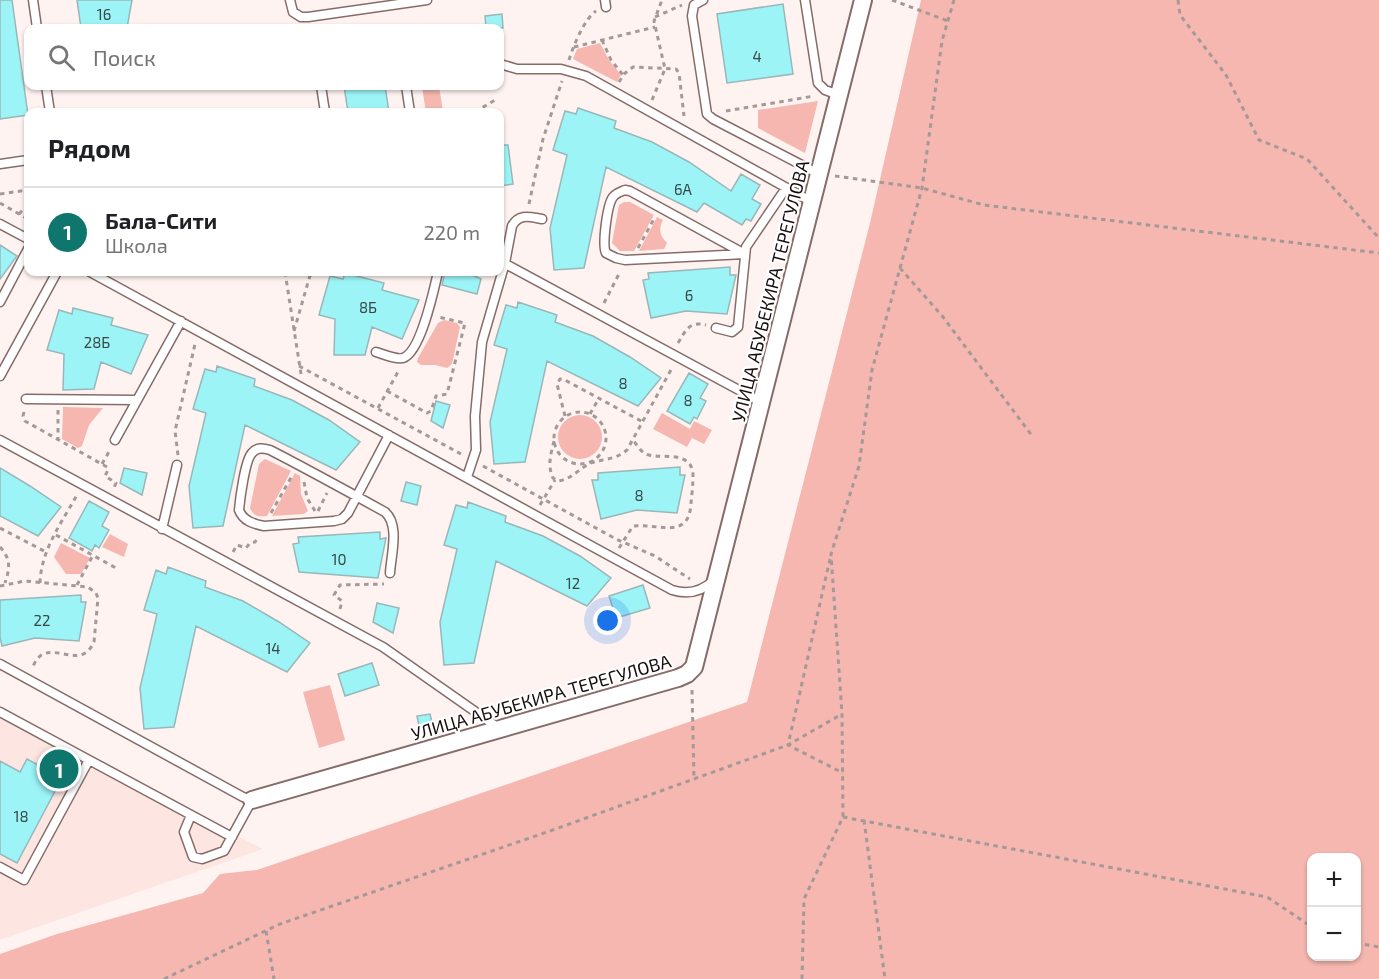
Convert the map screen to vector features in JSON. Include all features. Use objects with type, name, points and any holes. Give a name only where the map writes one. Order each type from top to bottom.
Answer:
[{"type":"street","name":"УЛИЦА АБУБЕКИРА ТЕРЕГУЛОВА","points":[[252,800],[682,676],[691,670],[697,661],[712,582],[762,402],[863,0]]},
{"type":"lane","points":[[33,0],[36,24]]},
{"type":"lane","points":[[290,0],[293,12],[301,17],[380,3],[427,0]]},
{"type":"lane","points":[[703,0],[694,5],[692,16],[707,114],[819,174]]},
{"type":"lane","points":[[805,0],[816,79],[822,88],[839,95]]},
{"type":"lane","points":[[504,65],[517,69],[566,70],[586,76],[812,202]]},
{"type":"lane","points":[[47,90],[49,108]]},
{"type":"lane","points":[[322,90],[324,108]]},
{"type":"lane","points":[[407,90],[409,108]]},
{"type":"lane","points":[[0,164],[24,161]]},
{"type":"lane","points":[[716,328],[732,332],[738,327],[745,254],[748,245],[786,188]]},
{"type":"lane","points":[[621,191],[630,191],[745,254],[629,260],[612,257],[603,248],[612,198],[621,191]]},
{"type":"lane","points":[[504,256],[515,221],[526,216],[542,219]]},
{"type":"lane","points":[[0,224],[24,237]]},
{"type":"lane","points":[[0,302],[24,257]]},
{"type":"lane","points":[[504,263],[762,402]]},
{"type":"lane","points":[[0,376],[55,276]]},
{"type":"lane","points":[[97,276],[672,590],[690,592],[712,582]]},
{"type":"lane","points":[[376,352],[400,358],[408,355],[423,330],[437,276]]},
{"type":"lane","points":[[467,477],[476,450],[476,416],[482,342],[498,276]]},
{"type":"lane","points":[[115,440],[181,321]]},
{"type":"lane","points":[[29,399],[137,400]]},
{"type":"lane","points":[[389,435],[356,496],[345,516],[338,520],[264,526],[244,518],[239,510],[251,454],[256,449],[264,448],[301,466],[333,484],[356,496],[385,512],[392,520],[393,529],[390,573]]},
{"type":"lane","points":[[0,440],[383,647],[501,729]]},
{"type":"lane","points":[[162,529],[177,465]]},
{"type":"lane","points":[[0,664],[252,800],[222,853],[202,859],[195,858],[190,853],[184,835],[185,826],[191,815]]},
{"type":"lane","points":[[0,712],[232,837]]},
{"type":"lane","points":[[0,867],[24,880],[89,760]]},
{"type":"path","points":[[646,110],[658,89],[665,67],[654,18],[662,0]]},
{"type":"path","points":[[892,0],[948,21]]},
{"type":"path","points":[[788,744],[831,554],[859,466],[872,370],[922,188],[942,41],[954,0]]},
{"type":"path","points":[[1178,0],[1180,15],[1226,75],[1259,140],[1307,159],[1379,238]]},
{"type":"path","points":[[526,216],[541,145],[574,47],[591,15],[605,4]]},
{"type":"path","points":[[654,18],[677,6],[694,5]]},
{"type":"path","points":[[574,47],[655,27]]},
{"type":"path","points":[[602,40],[611,60],[623,75]]},
{"type":"path","points":[[614,92],[623,75],[633,66],[676,69],[679,73],[685,132]]},
{"type":"path","points":[[707,114],[809,99],[817,95],[822,88]]},
{"type":"path","points":[[482,108],[495,100]]},
{"type":"path","points":[[819,174],[922,188],[984,206],[1379,253]]},
{"type":"path","points":[[0,194],[24,191]]},
{"type":"path","points":[[0,203],[24,217]]},
{"type":"path","points":[[603,304],[660,207]]},
{"type":"path","points":[[19,214],[24,208]]},
{"type":"path","points":[[900,268],[943,317],[1033,437]]},
{"type":"path","points":[[286,276],[303,388]]},
{"type":"path","points":[[294,332],[309,276]]},
{"type":"path","points":[[387,392],[427,413],[432,411],[436,396],[447,394],[465,323],[427,314]]},
{"type":"path","points":[[678,343],[687,327],[694,323],[716,328]]},
{"type":"path","points":[[177,465],[175,431],[198,330]]},
{"type":"path","points":[[380,404],[408,355]]},
{"type":"path","points":[[554,441],[556,450],[562,458],[580,465],[608,460],[622,454],[633,440],[678,357]]},
{"type":"path","points":[[299,366],[616,539],[712,582]]},
{"type":"path","points":[[565,416],[557,384],[560,379],[642,422]]},
{"type":"path","points":[[590,414],[598,398]]},
{"type":"path","points":[[29,399],[23,414],[25,421],[107,467],[105,476],[115,482]]},
{"type":"path","points":[[58,399],[58,439]]},
{"type":"path","points":[[582,412],[598,418],[606,434],[606,444],[597,459],[571,477],[561,480],[551,475],[549,464],[555,432],[558,423],[565,416],[582,412]]},
{"type":"path","points":[[626,535],[634,525],[677,527],[687,521],[690,514],[693,473],[689,465],[680,458],[647,454],[639,449],[633,440]]},
{"type":"path","points":[[301,466],[305,491],[316,513],[333,484]]},
{"type":"path","points":[[233,552],[238,545],[246,548],[250,543],[255,542],[301,466]]},
{"type":"path","points":[[547,493],[555,479]]},
{"type":"path","points":[[40,583],[46,553],[82,485]]},
{"type":"path","points":[[1,530],[46,553]]},
{"type":"path","points":[[56,535],[116,568]]},
{"type":"path","points":[[0,547],[6,554],[9,564],[2,585]]},
{"type":"path","points":[[802,979],[804,899],[843,816],[842,714],[831,554]]},
{"type":"path","points":[[76,586],[93,555]]},
{"type":"path","points":[[340,609],[343,602],[334,595],[340,585],[384,585],[390,573]]},
{"type":"path","points":[[2,585],[19,581],[88,586],[93,589],[98,598],[92,646],[84,654],[78,656],[45,654],[36,661]]},
{"type":"path","points":[[691,670],[694,778]]},
{"type":"path","points":[[164,979],[266,930],[788,744],[842,714]]},
{"type":"path","points":[[788,744],[843,773]]},
{"type":"path","points":[[843,816],[1267,897],[1307,924]]},
{"type":"path","points":[[864,820],[885,979]]},
{"type":"path","points":[[266,930],[274,979]]},
{"type":"path","points":[[1361,944],[1379,948]]},
{"type":"shaded area","points":[[921,0],[1379,0],[1379,979],[0,979],[0,954],[57,934],[203,893],[220,874],[257,870],[747,702],[870,223]]},
{"type":"shaded area","points":[[600,43],[609,60],[621,75],[617,82],[573,59],[577,49]]},
{"type":"shaded area","points":[[422,90],[440,90],[442,108],[425,108]]},
{"type":"shaded area","points":[[818,101],[805,153],[758,128],[758,110]]},
{"type":"shaded area","points":[[630,202],[654,215],[634,251],[620,251],[612,243],[619,205]]},
{"type":"shaded area","points":[[657,217],[663,220],[660,232],[667,243],[664,249],[639,251]]},
{"type":"shaded area","points":[[444,320],[457,323],[460,327],[452,364],[447,368],[421,365],[417,362],[418,358],[438,323]]},
{"type":"shaded area","points":[[63,407],[103,408],[89,425],[82,446],[78,448],[62,439]]},
{"type":"shaded area","points":[[662,413],[690,429],[694,421],[712,430],[704,444],[692,438],[687,447],[653,429]]},
{"type":"shaded area","points":[[580,415],[595,422],[602,437],[595,452],[580,459],[565,452],[558,437],[565,422]]},
{"type":"shaded area","points":[[265,459],[291,471],[267,516],[261,516],[255,514],[250,508],[259,464]]},
{"type":"shaded area","points":[[295,473],[300,476],[301,494],[308,511],[304,514],[272,516]]},
{"type":"shaded area","points":[[110,534],[128,544],[124,557],[102,547]]},
{"type":"shaded area","points":[[61,543],[90,558],[81,574],[66,574],[54,557]]},
{"type":"shaded area","points":[[330,685],[345,740],[319,748],[303,692]]},
{"type":"shaded area","points":[[0,705],[234,834],[263,849],[0,940]]},
{"type":"building","points":[[0,0],[12,0],[27,108],[24,108],[24,116],[0,119]]},
{"type":"building","points":[[77,0],[132,0],[128,24],[80,24]]},
{"type":"building","points":[[783,4],[793,74],[727,83],[717,14]]},
{"type":"building","points":[[502,14],[503,24],[486,24],[485,16]]},
{"type":"building","points":[[345,90],[386,90],[388,108],[347,108]]},
{"type":"building","points":[[578,108],[616,121],[614,128],[652,142],[689,162],[731,191],[741,174],[760,185],[752,199],[761,204],[751,221],[746,219],[742,225],[704,203],[697,212],[606,167],[584,268],[554,270],[550,228],[567,155],[553,150],[565,111],[576,114]]},
{"type":"building","points":[[504,145],[508,145],[513,184],[504,185]]},
{"type":"building","points":[[0,245],[17,256],[0,279]]},
{"type":"building","points":[[730,267],[730,275],[736,275],[727,314],[686,311],[651,318],[643,280],[649,279],[648,273]]},
{"type":"building","points":[[330,276],[343,279],[344,276],[357,276],[384,283],[382,290],[419,300],[402,339],[372,327],[365,355],[334,355],[335,319],[319,315]]},
{"type":"building","points":[[444,276],[475,276],[481,279],[477,294],[442,285]]},
{"type":"building","points":[[518,302],[557,315],[555,322],[593,336],[661,378],[638,406],[547,361],[525,462],[494,464],[490,422],[507,349],[494,345],[506,305],[517,308]]},
{"type":"building","points":[[73,308],[113,318],[111,325],[148,335],[131,374],[101,362],[94,389],[63,390],[64,354],[47,350],[59,310],[72,314]]},
{"type":"building","points":[[217,366],[255,379],[254,386],[292,400],[329,420],[360,442],[336,470],[245,425],[223,526],[193,528],[189,486],[206,413],[193,409],[205,369],[216,372]]},
{"type":"building","points":[[689,373],[708,384],[700,398],[706,401],[697,419],[694,417],[690,424],[667,411]]},
{"type":"building","points":[[436,401],[450,405],[443,428],[431,421]]},
{"type":"building","points":[[680,467],[680,475],[685,475],[677,513],[637,510],[601,519],[592,480],[598,480],[598,473]]},
{"type":"building","points":[[0,468],[61,507],[38,536],[0,516]]},
{"type":"building","points":[[124,468],[147,473],[142,495],[120,483]]},
{"type":"building","points":[[406,482],[421,486],[417,505],[401,501]]},
{"type":"building","points":[[89,501],[109,512],[102,526],[109,530],[99,548],[95,545],[92,551],[69,538]]},
{"type":"building","points":[[468,502],[506,516],[505,522],[543,536],[580,556],[611,578],[587,606],[496,561],[474,663],[444,665],[440,622],[457,549],[444,545],[456,505],[467,508]]},
{"type":"building","points":[[380,532],[380,539],[386,538],[378,578],[299,572],[293,544],[299,543],[298,537]]},
{"type":"building","points":[[168,567],[206,581],[205,587],[243,601],[310,643],[287,672],[196,626],[174,727],[144,729],[140,688],[157,614],[144,610],[156,570],[166,574]]},
{"type":"building","points":[[643,585],[650,608],[616,618],[609,596]]},
{"type":"building","points":[[81,595],[81,602],[86,602],[79,641],[35,638],[2,646],[0,600]]},
{"type":"building","points":[[377,603],[399,608],[393,633],[373,622]]},
{"type":"building","points":[[372,663],[379,685],[345,696],[338,674]]},
{"type":"building","points":[[430,714],[433,727],[420,730],[417,716]]},
{"type":"building","points":[[27,759],[62,778],[17,863],[0,854],[0,761],[20,772]]},
{"type":"place","name":"Бала-Сити","points":[[59,769]]}]
